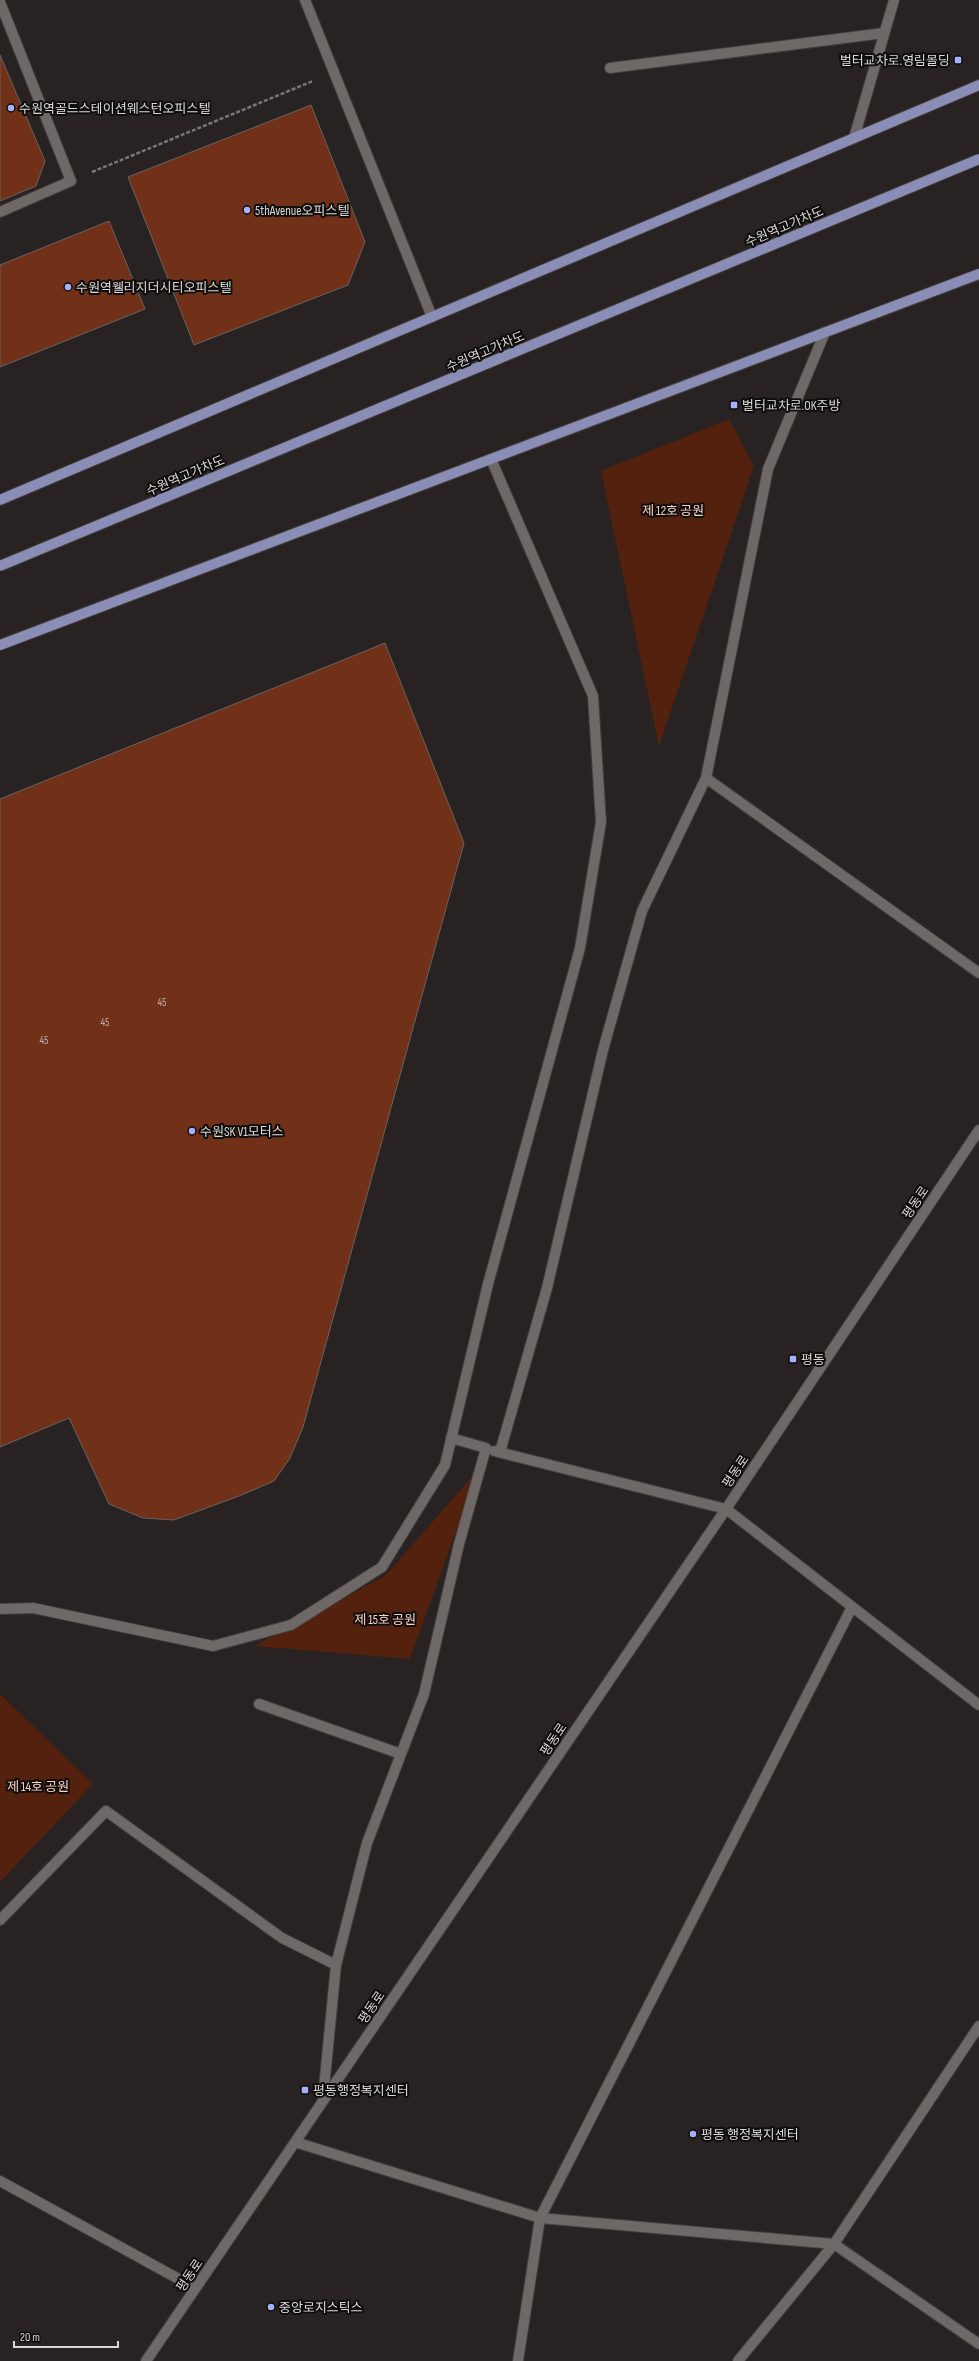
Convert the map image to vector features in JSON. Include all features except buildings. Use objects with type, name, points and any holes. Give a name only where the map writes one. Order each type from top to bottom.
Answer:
[{"type":"main road","points":[[0,500],[979,85]]},
{"type":"main road","name":"수원역고가차도","points":[[0,566],[979,159]]},
{"type":"main road","points":[[0,645],[979,274]]},
{"type":"street","points":[[305,0],[432,317]]},
{"type":"street","points":[[854,138],[894,0]]},
{"type":"street","points":[[0,2],[71,181],[0,212]]},
{"type":"street","points":[[610,68],[884,33]]},
{"type":"street","points":[[500,1452],[547,1288],[603,1050],[642,911],[706,778],[768,470],[825,332]]},
{"type":"street","points":[[0,1609],[33,1608],[213,1646],[291,1625],[382,1567],[445,1465],[488,1284],[580,948],[601,822],[593,696],[490,459]]},
{"type":"street","points":[[706,778],[979,973]]},
{"type":"street","name":"평동로","points":[[146,2361],[726,1509],[979,1130]]},
{"type":"street","points":[[451,1438],[500,1452],[726,1509],[979,1705]]},
{"type":"street","points":[[323,2100],[336,1965],[366,1843],[424,1694],[459,1544],[486,1448]]},
{"type":"street","points":[[518,2361],[540,2218],[852,1607]]},
{"type":"street","points":[[259,1704],[401,1754]]},
{"type":"street","points":[[0,1920],[106,1811],[282,1938],[336,1965]]},
{"type":"street","points":[[738,2361],[834,2244],[979,2026]]},
{"type":"street","points":[[295,2142],[540,2218],[834,2244],[979,2344]]},
{"type":"street","points":[[0,2181],[195,2288]]},
{"type":"path","points":[[71,181],[334,72]]},
{"type":"green space","name":"제 12호 공원","points":[[729,419],[754,466],[659,746],[601,471]]},
{"type":"green space","name":"제 15호 공원","points":[[478,1470],[410,1659],[255,1646],[385,1576]]},
{"type":"green space","name":"제 14호 공원","points":[[0,1694],[93,1784],[0,1882]]},
{"type":"place","name":"벌터교차로.영림몰딩","points":[[958,60]]},
{"type":"place","name":"수원역골드스테이션웨스턴오피스텔","points":[[11,108]]},
{"type":"place","name":"5thAvenue오피스텔","points":[[247,210]]},
{"type":"place","name":"수원역웰리지더시티오피스텔","points":[[68,287]]},
{"type":"place","name":"벌터교차로.OK주방","points":[[734,405]]},
{"type":"place","name":"수원SK V1모터스","points":[[192,1131]]},
{"type":"place","name":"평동","points":[[793,1359]]},
{"type":"place","name":"평동행정복지센터","points":[[305,2090]]},
{"type":"place","name":"평동 행정복지센터","points":[[693,2134]]},
{"type":"place","name":"중앙로지스틱스","points":[[271,2307]]}]
